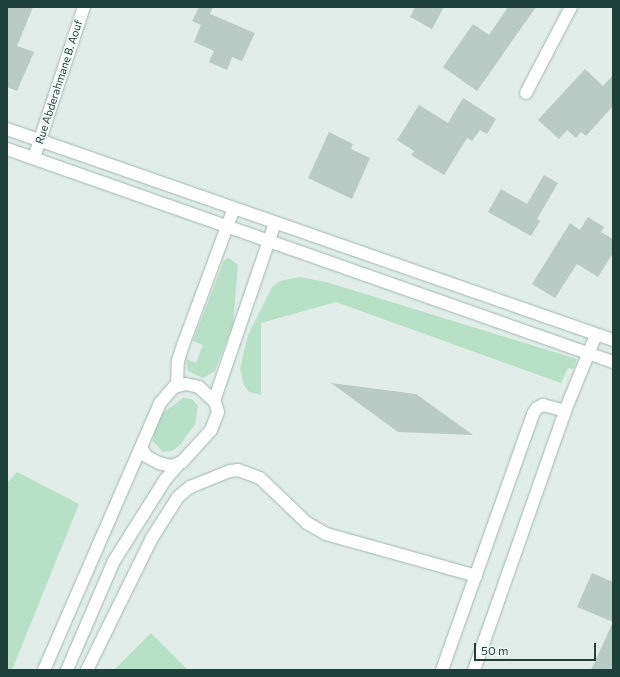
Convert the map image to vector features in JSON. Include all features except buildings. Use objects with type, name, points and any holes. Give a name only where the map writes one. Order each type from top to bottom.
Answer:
[{"type":"street","name":"Rue Abderahmane B. Aouf","points":[[34,158],[84,7]]},
{"type":"street","points":[[526,93],[571,7]]},
{"type":"street","points":[[7,129],[613,340]]},
{"type":"street","points":[[7,148],[613,362]]},
{"type":"street","points":[[44,670],[142,449],[145,434],[157,408],[165,396],[177,385],[178,361],[183,345],[234,208]]},
{"type":"street","points":[[214,401],[275,222]]},
{"type":"street","points":[[474,670],[565,411],[596,335]]},
{"type":"street","points":[[67,670],[125,540],[179,464],[193,452],[211,430],[218,412],[214,401],[198,387],[177,385]]},
{"type":"street","points":[[442,670],[536,410],[543,405],[565,411]]},
{"type":"street","points":[[142,449],[146,456],[159,463],[167,466],[179,464]]},
{"type":"street","points":[[87,670],[152,538],[178,496],[190,487],[230,471],[238,470],[260,478],[300,516],[326,534],[476,576]]},
{"type":"green space","points":[[229,258],[238,265],[233,324],[215,371],[203,378],[188,371],[186,359],[196,363],[203,345],[193,341],[224,260]]},
{"type":"green space","points":[[299,277],[326,282],[577,359],[573,369],[568,368],[561,383],[336,302],[261,323],[261,395],[249,392],[244,385],[240,368],[248,335],[272,287],[280,281]]},
{"type":"green space","points":[[183,398],[192,399],[198,406],[195,424],[180,445],[172,451],[163,452],[153,441],[156,424],[164,412]]},
{"type":"green space","points":[[17,472],[79,504],[12,670],[7,670],[7,483]]},
{"type":"green space","points":[[151,633],[188,670],[114,670]]}]
